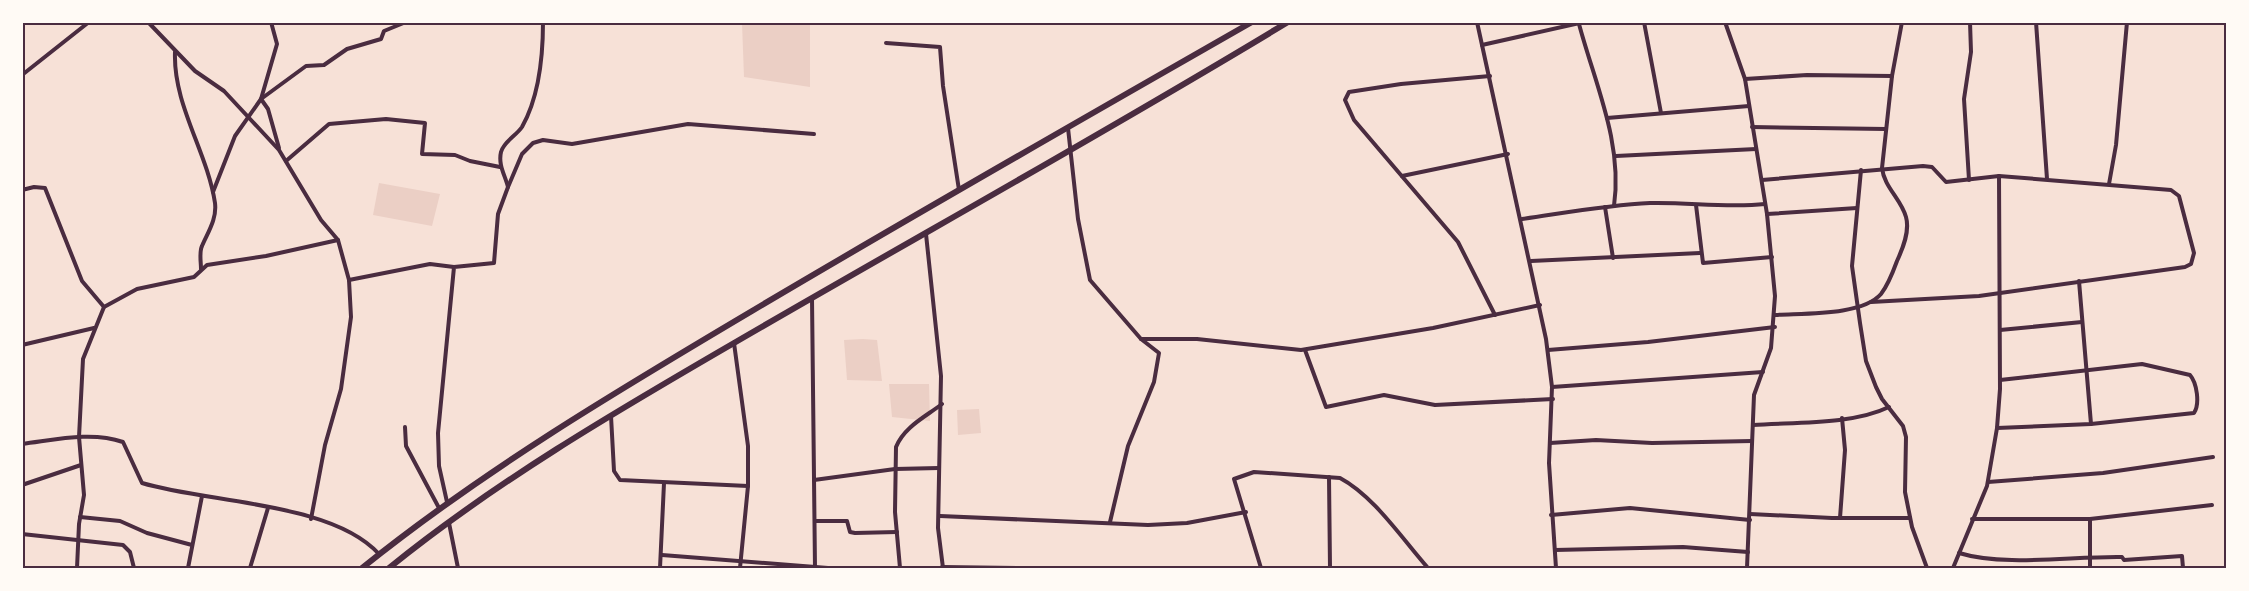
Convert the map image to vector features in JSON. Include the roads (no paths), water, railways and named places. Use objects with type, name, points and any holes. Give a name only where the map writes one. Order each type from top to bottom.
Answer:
[{"type":"main road","points":[[362,568],[447,502],[634,381],[959,189],[1252,22]]},
{"type":"main road","points":[[388,568],[498,488],[611,415],[1288,22]]},
{"type":"street","points":[[22,75],[89,22]]},
{"type":"street","points":[[148,22],[195,71],[224,91],[279,150],[321,220],[338,240],[349,280],[351,317],[341,389],[325,445],[311,519]]},
{"type":"street","points":[[213,192],[235,136],[261,99],[277,44],[271,22]]},
{"type":"street","points":[[261,99],[306,66],[328,63],[347,49],[381,39],[384,31],[406,22]]},
{"type":"street","points":[[508,187],[500,167],[504,145],[522,127],[529,110],[543,52],[543,22]]},
{"type":"street","points":[[1477,22],[1508,154],[1548,350],[1553,399],[1550,443],[1551,515],[1556,568]]},
{"type":"street","points":[[1644,22],[1661,113]]},
{"type":"street","points":[[1725,22],[1745,79],[1767,214],[1775,315],[1775,327],[1764,372],[1754,395],[1748,568]]},
{"type":"street","points":[[1775,315],[1857,308],[1871,302],[1881,294],[1900,255],[1907,227],[1906,215],[1883,178],[1882,168],[1892,76],[1902,22]]},
{"type":"street","points":[[1969,180],[1964,99],[1971,52],[1970,22]]},
{"type":"street","points":[[2036,22],[2047,179]]},
{"type":"street","points":[[2109,184],[2116,145],[2127,22]]},
{"type":"street","points":[[1482,45],[1582,23],[1616,156],[1617,180],[1614,206]]},
{"type":"street","points":[[886,43],[940,47],[943,86],[959,189]]},
{"type":"street","points":[[175,51],[177,82],[213,192],[216,210],[209,233],[201,248],[201,270]]},
{"type":"street","points":[[1745,79],[1807,75],[1892,76]]},
{"type":"street","points":[[1490,76],[1401,84],[1349,92],[1346,95],[1346,105],[1354,120],[1458,242],[1495,315]]},
{"type":"street","points":[[261,99],[268,109],[279,150]]},
{"type":"street","points":[[1607,118],[1749,106]]},
{"type":"street","points":[[286,161],[329,124],[386,119],[425,123],[422,154],[455,155],[478,164],[500,167]]},
{"type":"street","points":[[349,280],[430,264],[454,267],[494,263],[498,214],[522,154],[533,143],[543,140],[572,144],[688,124],[814,134]]},
{"type":"street","points":[[1068,127],[1078,219],[1090,280],[1141,339],[1159,353],[1159,364],[1128,446],[1110,522]]},
{"type":"street","points":[[1752,127],[1886,129]]},
{"type":"street","points":[[1616,156],[1756,149]]},
{"type":"street","points":[[1402,176],[1508,154]]},
{"type":"street","points":[[1761,180],[1882,168],[1928,166],[1946,182],[1999,176],[2109,184],[2174,192],[2179,196],[2194,260],[2185,267],[1954,299],[1871,302]]},
{"type":"street","points":[[1861,170],[1852,266],[1857,308],[1866,361],[1881,399],[1903,426],[1906,437],[1905,492],[1910,518],[1927,568]]},
{"type":"street","points":[[1953,568],[1988,482],[1997,428],[2000,380],[1999,176]]},
{"type":"street","points":[[22,190],[34,187],[45,188],[82,281],[104,307]]},
{"type":"street","points":[[1522,219],[1614,206],[1765,204]]},
{"type":"street","points":[[1696,205],[1701,261],[1706,264],[1772,257]]},
{"type":"street","points":[[1605,207],[1613,258]]},
{"type":"street","points":[[1767,214],[1857,208]]},
{"type":"street","points":[[926,234],[942,404],[938,528],[943,568],[1017,568]]},
{"type":"street","points":[[77,568],[80,517],[84,495],[79,437],[83,359],[104,307],[136,288],[187,279],[207,265],[266,256],[338,240]]},
{"type":"street","points":[[1531,261],[1700,253]]},
{"type":"street","points":[[447,502],[439,466],[438,433],[454,267]]},
{"type":"street","points":[[2079,281],[2091,424]]},
{"type":"street","points":[[812,297],[815,568]]},
{"type":"street","points":[[1141,339],[1197,339],[1305,350],[1540,305]]},
{"type":"street","points":[[2000,330],[2082,322]]},
{"type":"street","points":[[1548,350],[1648,342],[1775,327]]},
{"type":"street","points":[[22,345],[94,328]]},
{"type":"street","points":[[734,343],[748,446],[748,486],[740,568]]},
{"type":"street","points":[[1305,350],[1326,407],[1384,395],[1435,405],[1553,399]]},
{"type":"street","points":[[1997,428],[2091,424],[2194,413],[2198,407],[2194,379],[2178,372],[2142,364],[2000,380]]},
{"type":"street","points":[[1552,387],[1764,372]]},
{"type":"street","points":[[900,568],[895,469],[900,438],[942,404]]},
{"type":"street","points":[[1753,425],[1870,415],[1889,407]]},
{"type":"street","points":[[611,415],[616,477],[626,482],[748,486]]},
{"type":"street","points":[[1840,518],[1845,450],[1842,418]]},
{"type":"street","points":[[405,427],[406,446],[439,508]]},
{"type":"street","points":[[22,444],[79,437],[110,438],[123,442],[142,483],[311,519],[357,535],[379,555]]},
{"type":"street","points":[[1550,443],[1596,440],[1652,443],[1752,441]]},
{"type":"street","points":[[1988,482],[2103,473],[2213,457]]},
{"type":"street","points":[[22,485],[81,464]]},
{"type":"street","points":[[814,480],[895,469],[939,468]]},
{"type":"street","points":[[1261,568],[1246,512],[1234,479],[1249,473],[1329,477],[1349,483],[1389,522],[1428,568]]},
{"type":"street","points":[[1329,477],[1330,568]]},
{"type":"street","points":[[660,568],[664,483]]},
{"type":"street","points":[[188,568],[202,496]]},
{"type":"street","points":[[1972,519],[2090,519],[2212,505]]},
{"type":"street","points":[[250,568],[268,508]]},
{"type":"street","points":[[1551,515],[1630,508],[1750,520]]},
{"type":"street","points":[[940,516],[1148,525],[1187,523],[1246,512]]},
{"type":"street","points":[[1750,514],[1910,518]]},
{"type":"street","points":[[80,517],[120,521],[147,533],[192,545]]},
{"type":"street","points":[[2090,519],[2090,568]]},
{"type":"street","points":[[815,521],[847,521],[850,532],[855,533],[897,532]]},
{"type":"street","points":[[449,524],[458,568]]},
{"type":"street","points":[[22,534],[78,542],[123,545],[130,552],[134,568]]},
{"type":"street","points":[[1555,550],[1683,547],[1748,552]]},
{"type":"street","points":[[1959,553],[1983,559],[2090,556],[2122,557],[2124,560],[2135,561],[2182,556],[2183,568]]},
{"type":"street","points":[[662,555],[828,568]]},
{"type":"street","points":[[2135,561],[2135,568]]}]
